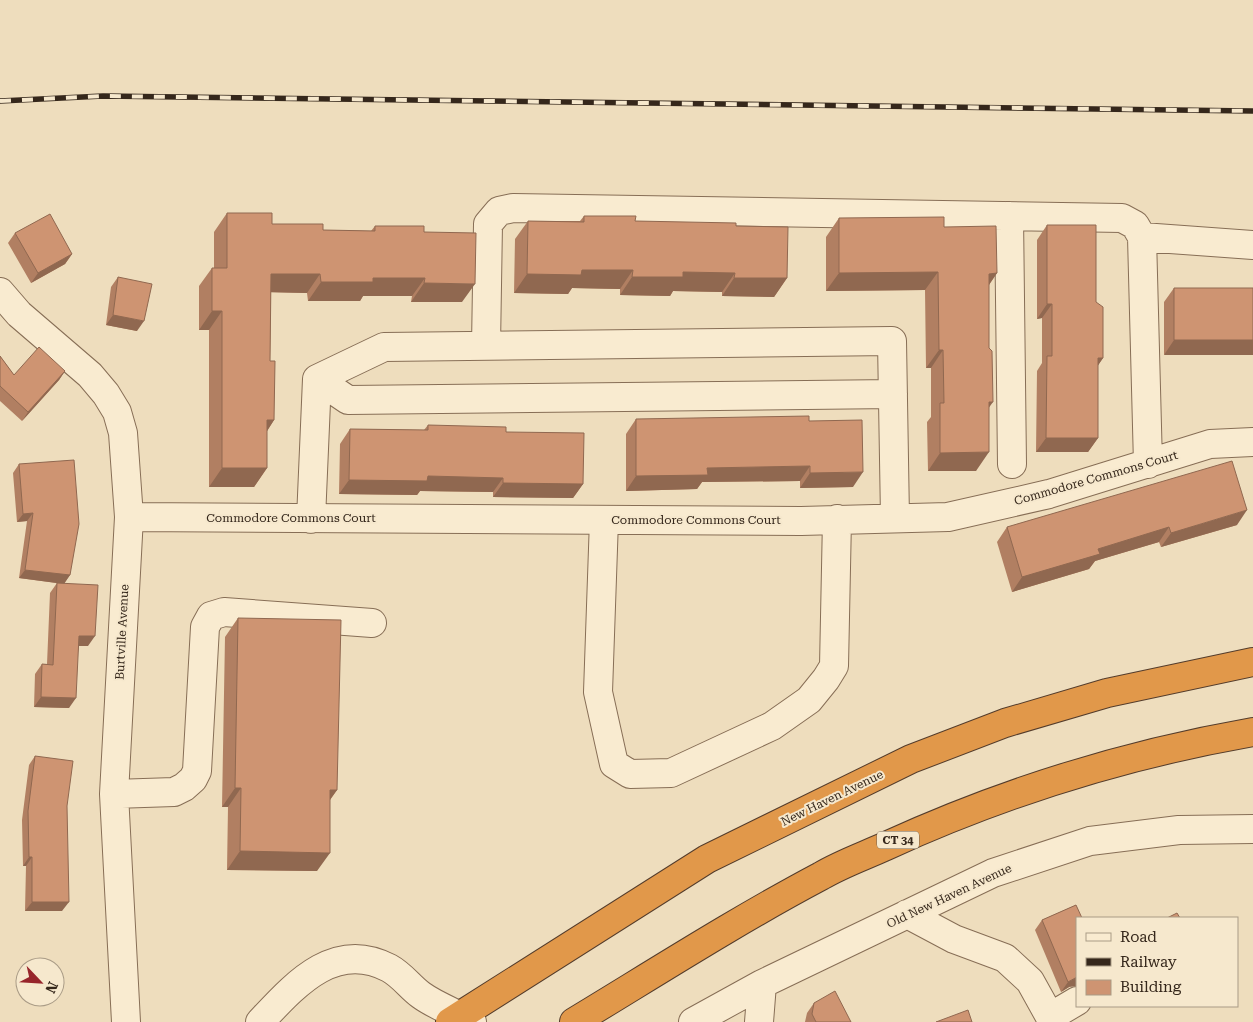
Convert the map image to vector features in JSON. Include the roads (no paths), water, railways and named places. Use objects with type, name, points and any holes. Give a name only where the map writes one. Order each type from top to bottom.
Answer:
[{"type":"highway","name":"New Haven Avenue","points":[[461,1020],[707,859],[911,759],[1005,723],[1098,696],[1253,662]]},
{"type":"highway","name":"CT 34","points":[[574,1022],[741,921],[822,875],[935,824],[1034,788],[1129,759],[1253,732]]},
{"type":"street","points":[[486,346],[488,224],[499,211],[513,208],[1122,218],[1135,225],[1142,236],[1148,464]]},
{"type":"street","points":[[1009,216],[1012,464]]},
{"type":"street","points":[[1142,236],[1253,245]]},
{"type":"street","name":"Burtville Avenue","points":[[0,292],[19,314],[90,375],[106,394],[117,412],[124,433],[128,518],[114,794],[126,1022]]},
{"type":"street","points":[[317,378],[384,348],[892,341],[895,518]]},
{"type":"street","points":[[317,378],[348,400],[893,394]]},
{"type":"street","points":[[311,519],[317,378]]},
{"type":"street","name":"Commodore Commons Court","points":[[128,518],[604,520],[948,517],[1049,494],[1210,444],[1253,442]]},
{"type":"street","points":[[604,520],[598,692],[614,764],[630,774],[671,773],[772,726],[809,700],[834,666],[837,519]]},
{"type":"street","points":[[114,794],[174,792],[184,787],[193,779],[197,771],[205,627],[211,616],[224,612],[372,623]]},
{"type":"street","name":"Old New Haven Avenue","points":[[693,1022],[762,984],[993,873],[1090,840],[1179,830],[1253,829]]},
{"type":"street","points":[[907,914],[954,939],[1005,958],[1030,981],[1050,1017],[1076,1002]]},
{"type":"street","points":[[260,1022],[291,989],[312,972],[352,958],[373,962],[389,968],[402,977],[421,995],[461,1020]]},
{"type":"street","points":[[759,1022],[762,984]]},
{"type":"railway","points":[[0,101],[103,96],[1253,111]]}]
